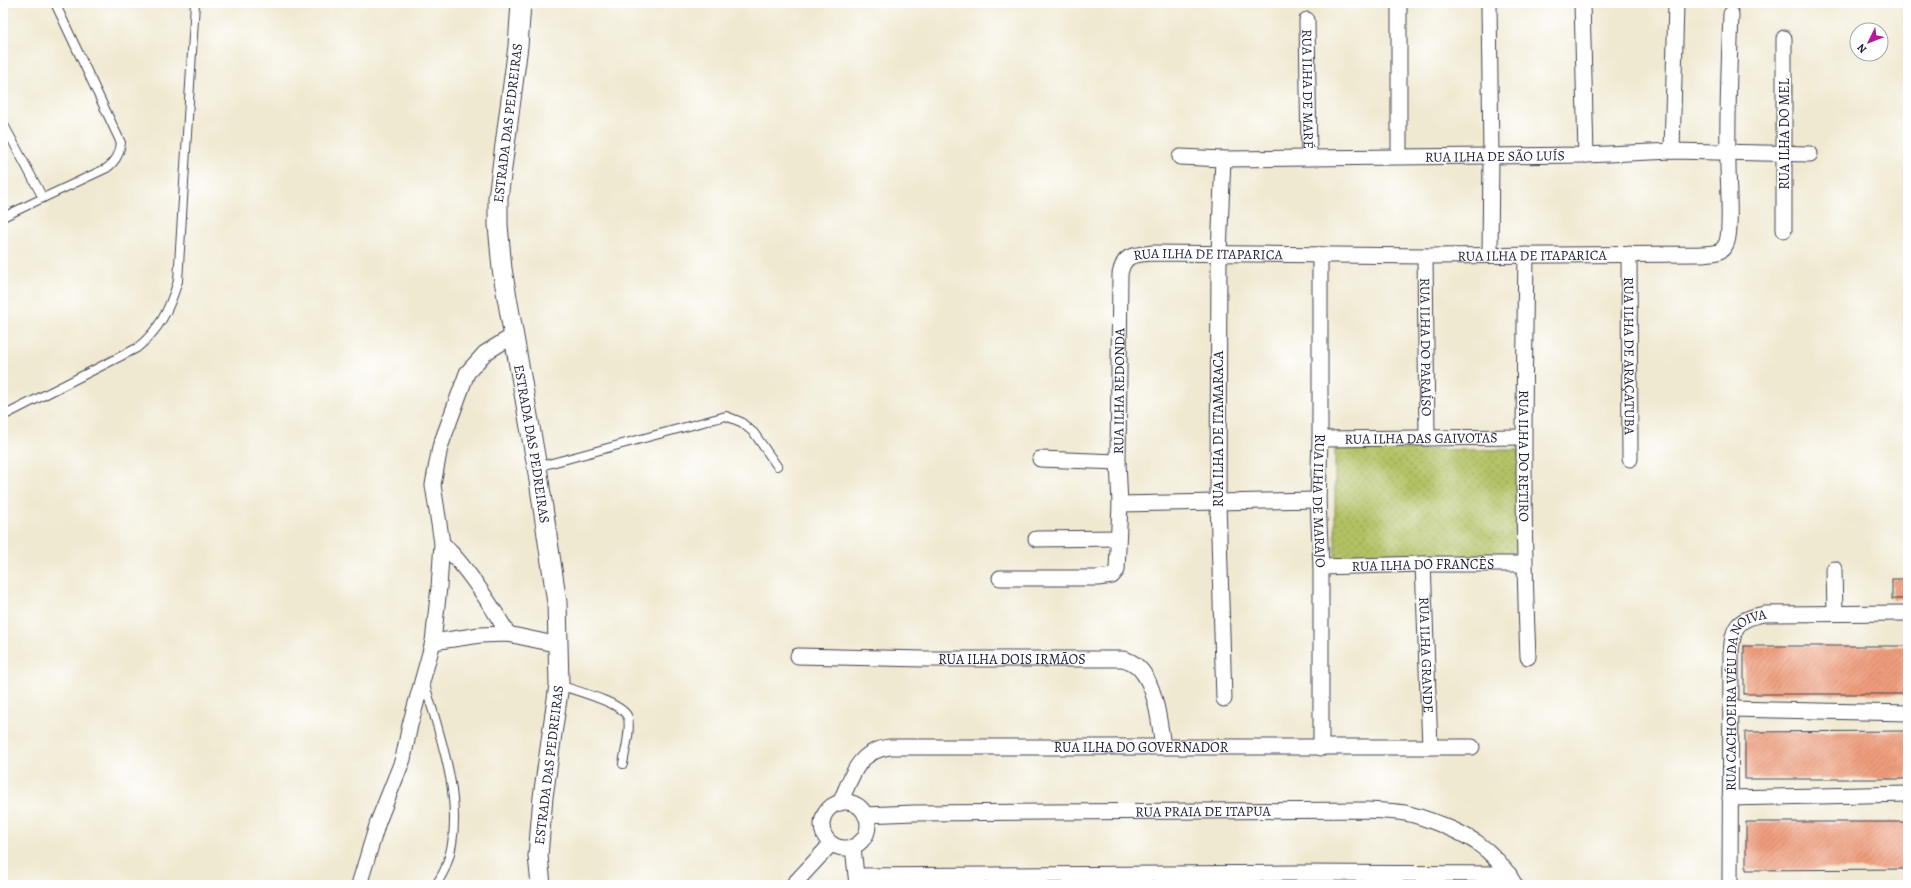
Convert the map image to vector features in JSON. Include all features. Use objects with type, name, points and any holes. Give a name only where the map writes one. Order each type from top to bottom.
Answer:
[{"type":"street","name":"ESTRADA DAS PEDREIRAS","points":[[521,3],[518,46],[498,198],[498,225],[502,269],[537,467],[557,603],[559,685],[543,797],[538,856],[541,885]]},
{"type":"street","points":[[1399,3],[1399,156]]},
{"type":"street","points":[[1582,3],[1586,155]]},
{"type":"street","points":[[1672,151],[1676,4]]},
{"type":"street","points":[[1490,5],[1490,255]]},
{"type":"street","name":"RUA ILHA DE ITAPARICA","points":[[1120,279],[1121,270],[1125,260],[1135,255],[1219,253],[1425,256],[1718,253],[1724,249],[1728,240],[1729,226],[1727,153],[1731,14]]},
{"type":"street","name":"RUA ILHA DE MARÉ","points":[[1307,20],[1309,157]]},
{"type":"street","name":"RUA ILHA DO MEL","points":[[1784,38],[1784,230]]},
{"type":"street","name":"RUA ILHA DE SÃO LUÍS","points":[[1180,157],[1223,159],[1586,155],[1672,151],[1810,154]]},
{"type":"street","name":"RUA ILHA DE ITAMARACA","points":[[1223,159],[1219,253],[1218,503],[1224,699]]},
{"type":"street","name":"RUA ILHA DE ARAÇATUBA","points":[[1628,254],[1630,459]]},
{"type":"street","name":"RUA ILHA DE MARAJO","points":[[1320,255],[1320,439],[1318,500],[1321,567],[1321,748]]},
{"type":"street","name":"RUA ILHA DO RETIRO","points":[[1526,255],[1523,437],[1524,564],[1528,657]]},
{"type":"street","name":"RUA ILHA DO PARAÍSO","points":[[1425,256],[1427,438]]},
{"type":"street","name":"RUA ILHA REDONDA","points":[[1000,578],[1106,578],[1112,576],[1117,570],[1120,504],[1118,462],[1120,279]]},
{"type":"street","points":[[359,885],[378,822],[403,760],[410,725],[434,642],[440,587],[442,543],[433,485],[442,440],[467,373],[485,353],[514,335]]},
{"type":"street","name":"RUA ILHA DAS GAIVOTAS","points":[[1320,439],[1523,437]]},
{"type":"street","points":[[1040,459],[1118,462]]},
{"type":"street","points":[[1120,504],[1318,500]]},
{"type":"street","points":[[1036,539],[1118,538]]},
{"type":"street","points":[[442,543],[462,564],[493,608],[508,634]]},
{"type":"street","name":"RUA ILHA DO FRANCÊS","points":[[1321,567],[1423,564],[1524,564]]},
{"type":"street","name":"RUA ILHA GRANDE","points":[[1423,564],[1430,747]]},
{"type":"street","points":[[1834,569],[1835,613]]},
{"type":"street","name":"RUA CACHOEIRA VÉU DA NOIVA","points":[[1730,885],[1731,641],[1735,629],[1742,620],[1747,617],[1764,614],[1908,613]]},
{"type":"street","points":[[434,642],[480,635],[508,634],[559,645]]},
{"type":"street","name":"RUA ILHA DOIS IRMÃOS","points":[[798,656],[923,659],[1122,658],[1131,660],[1138,666],[1153,693],[1158,712],[1163,747]]},
{"type":"street","points":[[1731,708],[1908,713]]},
{"type":"street","name":"RUA ILHA DO GOVERNADOR","points":[[840,803],[857,765],[873,751],[881,748],[1472,747]]},
{"type":"street","points":[[1730,798],[1908,794]]},
{"type":"street","points":[[840,803],[854,805],[865,815],[867,830],[864,837],[853,846],[838,847],[831,844],[826,838],[822,824],[827,810],[840,803]]},
{"type":"street","name":"RUA PRAIA DE ITAPUA","points":[[865,815],[922,812],[1368,810],[1405,813],[1439,824],[1476,842],[1512,880]]},
{"type":"street","points":[[793,885],[831,844]]},
{"type":"street","points":[[853,846],[857,880],[1512,880]]},
{"type":"lane","points":[[3,217],[107,168],[114,162],[119,154],[121,143],[55,3]]},
{"type":"lane","points":[[3,416],[136,348],[150,337],[170,306],[178,281],[195,3]]},
{"type":"lane","points":[[3,123],[43,198]]},
{"type":"lane","points":[[537,467],[726,416],[741,422],[754,433],[777,466]]},
{"type":"lane","points":[[423,679],[445,753],[453,796],[454,831],[446,866],[436,885]]},
{"type":"lane","points":[[559,685],[612,704],[623,710],[628,715],[629,722],[623,764]]},
{"type":"green space","points":[[1335,449],[1520,450],[1518,555],[1335,562]]},
{"type":"building","points":[[1892,579],[1908,579],[1908,599],[1892,599]]},
{"type":"building","points":[[1744,646],[1908,646],[1908,694],[1744,694]]},
{"type":"building","points":[[1908,731],[1908,779],[1745,779],[1745,732]]},
{"type":"building","points":[[1746,822],[1908,822],[1908,869],[1746,870]]}]
